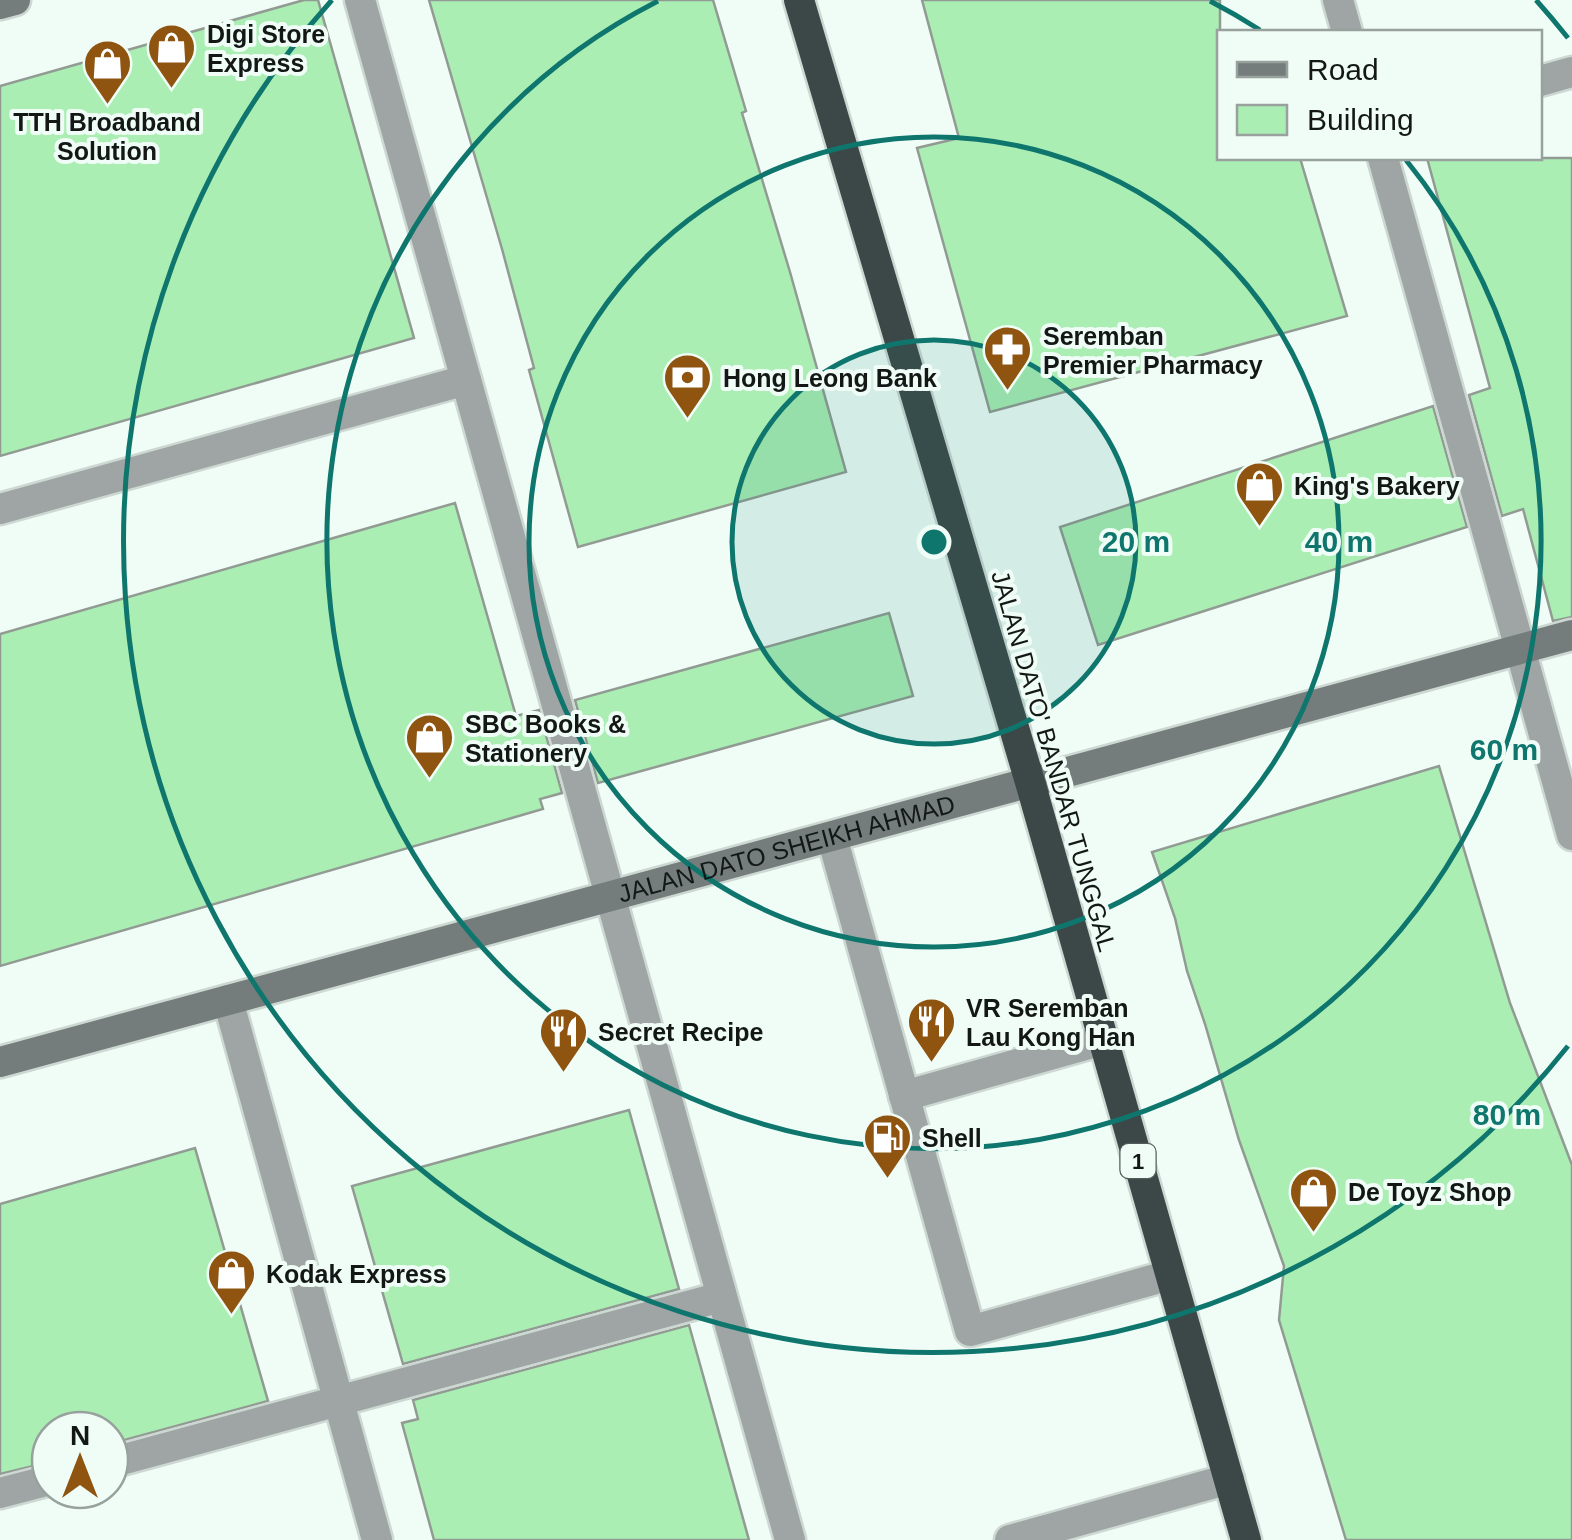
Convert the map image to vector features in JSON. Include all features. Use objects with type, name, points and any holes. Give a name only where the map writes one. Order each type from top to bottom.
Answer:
[{"type":"highway","name":"JALAN DATO' BANDAR TUNGGAL","points":[[799,0],[1030,782],[1246,1540]]},
{"type":"main road","points":[[0,4],[15,0]]},
{"type":"main road","name":"JALAN DATO SHEIKH AHMAD","points":[[0,1062],[1572,634]]},
{"type":"street","points":[[360,0],[790,1540]]},
{"type":"street","points":[[1338,0],[1346,30]]},
{"type":"street","points":[[1542,81],[1572,72]]},
{"type":"street","points":[[1383,160],[1572,835]]},
{"type":"street","points":[[0,509],[466,380]]},
{"type":"street","points":[[832,837],[970,1332],[1170,1276]]},
{"type":"street","points":[[228,1000],[377,1540]]},
{"type":"street","points":[[904,1096],[1103,1040]]},
{"type":"street","points":[[130,1458],[721,1297]]},
{"type":"street","points":[[1010,1540],[1229,1479]]},
{"type":"street","points":[[0,1493],[30,1485]]},
{"type":"building","points":[[304,0],[318,0],[414,338],[0,456],[0,86]]},
{"type":"building","points":[[429,0],[713,0],[846,472],[578,547],[529,370],[534,368],[502,249]]},
{"type":"building","points":[[922,0],[1220,0],[1217,160],[1301,160],[1347,316],[990,412],[917,148],[959,138]]},
{"type":"building","points":[[1572,158],[1572,617],[1553,621],[1523,509],[1502,516],[1469,395],[1490,388],[1428,160]]},
{"type":"building","name":"King's Bakery","points":[[1433,406],[1467,527],[1098,645],[1060,527]]},
{"type":"building","points":[[455,503],[516,716],[539,710],[562,793],[540,799],[543,809],[0,966],[0,634]]},
{"type":"building","points":[[889,613],[913,696],[598,783],[575,700]]},
{"type":"building","points":[[1439,766],[1510,1003],[1572,1165],[1572,1540],[1346,1540],[1279,1320],[1284,1266],[1239,1140],[1152,852]]},
{"type":"building","points":[[629,1110],[679,1289],[403,1364],[352,1186]]},
{"type":"building","points":[[195,1148],[268,1401],[130,1439],[130,1410],[30,1410],[30,1467],[0,1474],[0,1204]]},
{"type":"building","points":[[689,1325],[749,1540],[434,1540],[402,1423],[418,1419],[413,1400]]},
{"type":"place","name":"Digi Store Express","points":[[172,90]]},
{"type":"place","name":"TTH Broadband Solution","points":[[107,106]]},
{"type":"place","name":"Seremban Premier Pharmacy","points":[[1008,392]]},
{"type":"place","name":"Hong Leong Bank","points":[[688,420]]},
{"type":"place","name":"King's Bakery","points":[[1259,528]]},
{"type":"place","name":"SBC Books & Stationery","points":[[430,780]]},
{"type":"place","name":"VR Seremban Lau Kong Han","points":[[931,1064]]},
{"type":"place","name":"Secret Recipe","points":[[563,1074]]},
{"type":"place","name":"Shell","points":[[887,1180]]},
{"type":"place","name":"De Toyz Shop","points":[[1313,1234]]},
{"type":"place","name":"Kodak Express","points":[[231,1316]]}]
